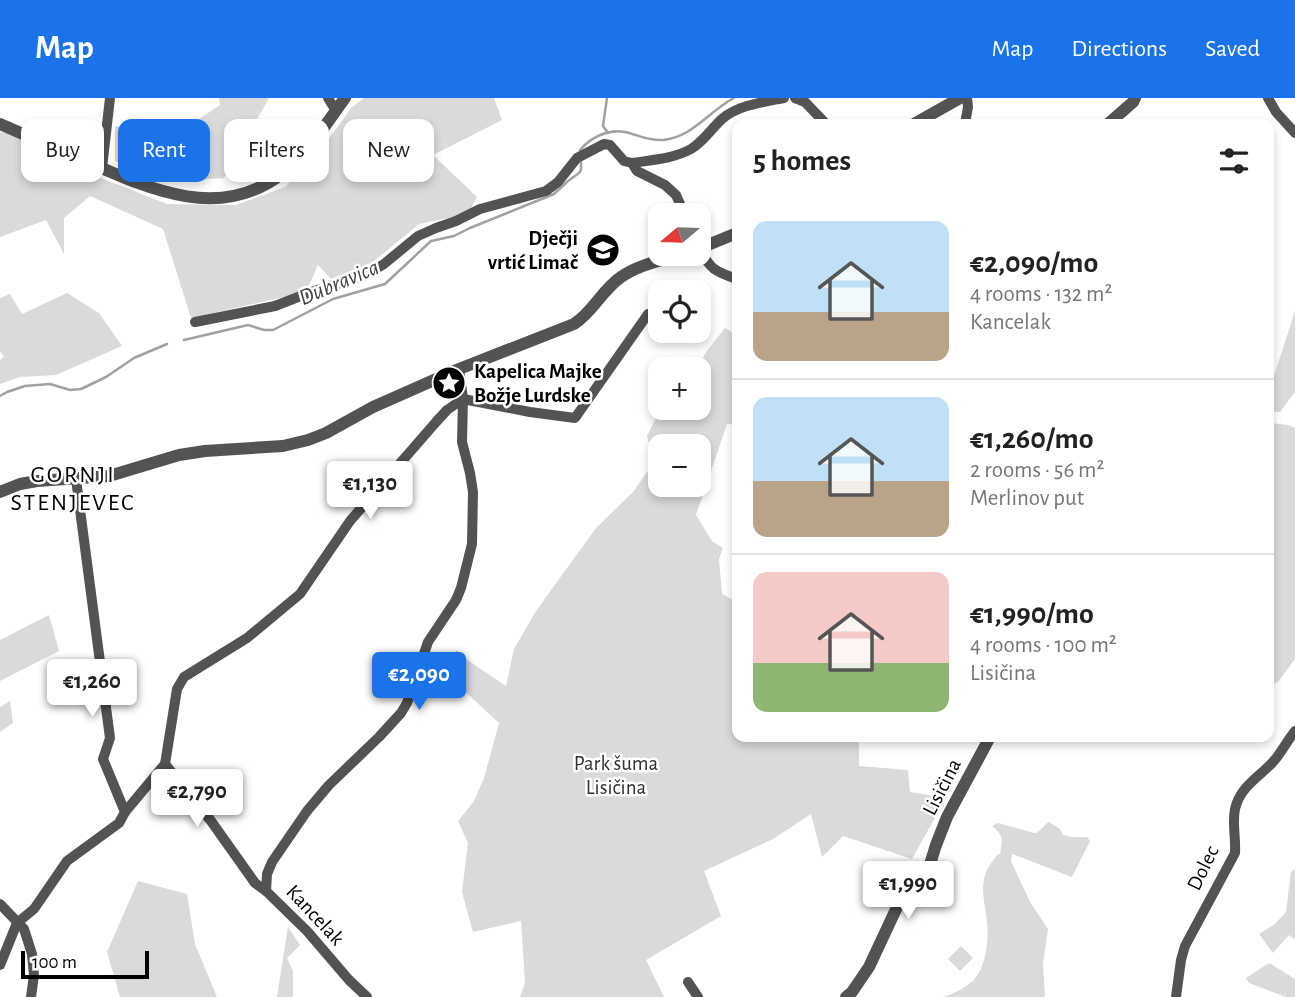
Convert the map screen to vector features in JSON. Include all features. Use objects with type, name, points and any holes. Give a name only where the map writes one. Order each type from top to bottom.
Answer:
[{"type":"street","points":[[104,150],[110,98]]},
{"type":"street","points":[[328,98],[335,111]]},
{"type":"street","points":[[104,169],[146,187],[186,197],[216,198],[243,193],[267,183],[290,166],[312,144],[345,98]]},
{"type":"street","points":[[195,322],[275,306],[366,275],[418,236],[480,209],[546,191],[582,155],[600,145],[607,144],[616,150],[624,161],[632,163],[674,156],[705,139],[734,110],[784,98]]},
{"type":"street","points":[[795,98],[805,102],[821,119]]},
{"type":"street","points":[[923,119],[960,98]]},
{"type":"street","points":[[966,119],[967,98]]},
{"type":"street","points":[[1113,119],[1135,98]]},
{"type":"street","points":[[1268,98],[1276,113],[1295,133]]},
{"type":"street","points":[[0,124],[21,133]]},
{"type":"street","points":[[632,163],[636,171],[671,190],[680,203]]},
{"type":"street","points":[[711,243],[732,235]]},
{"type":"street","points":[[0,492],[28,482],[109,476],[187,454],[283,446],[309,440],[373,407],[459,369],[574,324],[585,316],[620,278],[648,265]]},
{"type":"street","points":[[710,266],[732,277]]},
{"type":"street","points":[[0,965],[17,923],[34,909],[67,861],[119,823],[165,764],[177,690],[184,677],[247,638],[300,594],[350,521],[447,410],[463,399],[575,418],[648,314]]},
{"type":"street","name":"Kancelak","points":[[367,997],[266,891],[267,874],[272,862],[307,811],[329,785],[401,713],[428,642],[461,588],[472,544],[473,492],[462,442],[463,399],[459,369]]},
{"type":"street","points":[[76,479],[110,738],[103,758],[125,812]]},
{"type":"street","name":"Dolec","points":[[1176,997],[1185,946],[1235,853],[1233,820],[1239,796],[1249,783],[1275,760],[1295,731]]},
{"type":"street","name":"Lisičina","points":[[846,997],[869,967],[898,905],[927,874],[947,817],[987,742]]},
{"type":"street","points":[[165,764],[256,883],[266,891]]},
{"type":"street","points":[[0,904],[24,929],[32,954],[34,975],[31,997]]},
{"type":"street","points":[[688,982],[698,997]]},
{"type":"green space","points":[[219,98],[269,98],[257,119],[224,119],[224,178],[210,179],[210,119],[199,119],[220,105]]},
{"type":"green space","points":[[364,98],[494,98],[502,120],[434,154],[434,119],[343,119],[351,108]]},
{"type":"green space","points":[[343,119],[343,182],[434,182],[434,156],[477,197],[468,214],[419,224],[373,262],[331,279],[318,265],[306,292],[191,318],[163,229],[90,196],[64,218],[64,254],[46,220],[0,237],[0,132],[21,140],[21,182],[104,182],[104,179],[167,204],[236,205],[285,187],[290,182],[329,182],[329,139]]},
{"type":"green space","points":[[115,126],[118,126],[118,162],[115,161]]},
{"type":"green space","points":[[67,293],[99,313],[122,346],[56,375],[20,377],[0,384],[0,360],[4,357],[0,351],[0,298],[10,294],[22,314]]},
{"type":"green space","points":[[1295,311],[1295,392],[1280,412],[1274,411],[1274,376]]},
{"type":"green space","name":"Park šuma Lisičina","points":[[725,328],[732,332],[732,424],[727,424],[711,471],[711,434],[648,434],[655,420],[711,420],[711,357],[703,357]]},
{"type":"green space","points":[[1274,424],[1295,428],[1295,659],[1278,682],[1274,683]]},
{"type":"green space","name":"Park šuma Lisičina","points":[[648,471],[648,497],[702,497],[696,515],[712,541],[723,548],[719,559],[722,594],[732,599],[732,742],[859,742],[859,766],[908,770],[910,792],[946,798],[912,859],[843,836],[822,857],[811,814],[773,839],[704,871],[721,916],[646,960],[664,997],[520,997],[525,983],[521,921],[473,932],[462,892],[468,843],[458,821],[474,801],[484,778],[499,723],[445,673],[454,662],[456,650],[506,686],[514,649],[536,611],[596,528],[633,492]]},
{"type":"green space","points":[[49,615],[59,651],[0,681],[0,640]]},
{"type":"green space","points":[[10,701],[13,723],[0,732],[0,707]]},
{"type":"green space","points":[[1049,822],[1060,829],[1063,835],[1087,837],[1090,841],[1072,877],[1012,854],[1011,861],[1030,902],[1048,929],[1043,964],[1045,997],[943,997],[973,981],[984,961],[987,937],[983,885],[989,866],[1000,854],[1002,841],[992,826],[997,823],[1036,833]]},
{"type":"green space","points":[[1295,869],[1295,940],[1289,935],[1273,953],[1259,934],[1275,924],[1286,912],[1291,872]]},
{"type":"green space","points":[[138,881],[187,894],[195,944],[217,997],[120,997],[107,952]]},
{"type":"green space","points":[[288,927],[300,945],[287,958],[293,971],[293,997],[277,997]]},
{"type":"green space","points":[[961,946],[973,958],[960,971],[948,959]]},
{"type":"green space","points":[[1269,963],[1295,979],[1295,997],[1286,997],[1249,983],[1246,978]]},
{"type":"waterway","points":[[607,98],[603,126],[608,133]]},
{"type":"waterway","name":"Dubravica","points":[[580,154],[580,150],[589,141],[612,132],[625,132],[653,140],[674,138],[692,129],[734,98]]},
{"type":"waterway","name":"Dubravica","points":[[184,340],[248,325],[273,330],[333,299],[385,284],[431,241],[454,236],[554,194],[579,173],[581,160]]},
{"type":"waterway","name":"Dubravica","points":[[0,396],[25,386],[50,384],[70,390],[81,389],[106,377],[134,358],[167,344]]},
{"type":"place","name":"Dječji vrtić Limač","points":[[603,250]]},
{"type":"place","name":"Kapelica Majke Božje Lurdske","points":[[449,383]]},
{"type":"district","name":"GORNJI STENJEVEC","points":[[73,489]]}]
